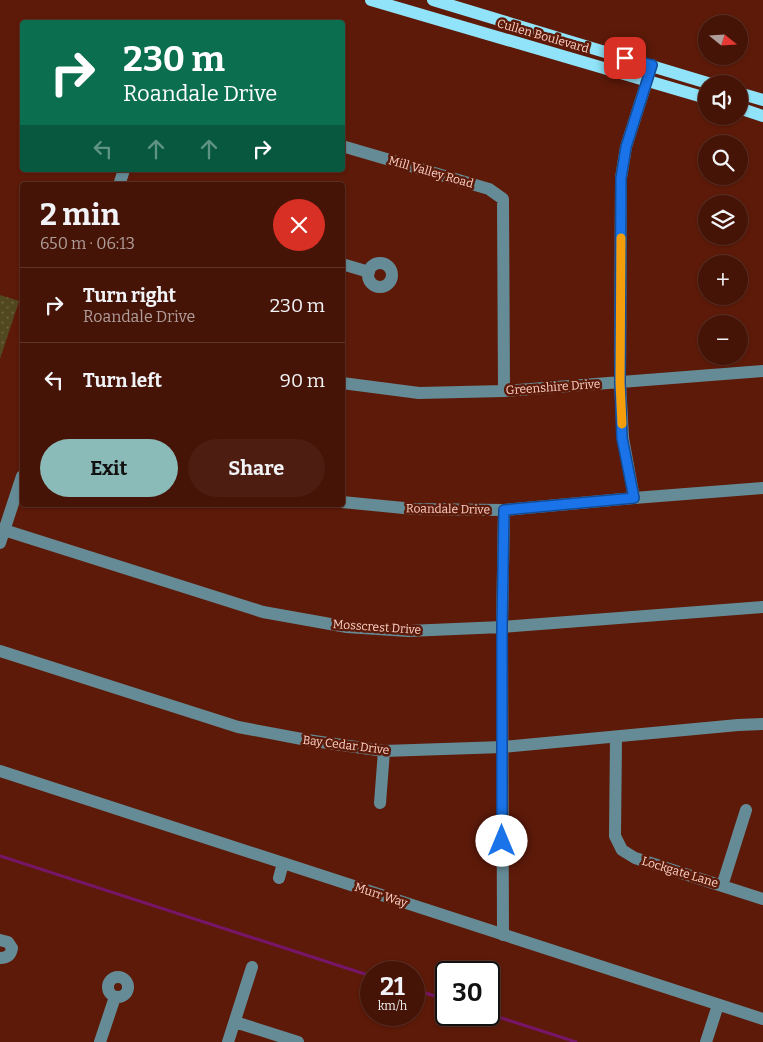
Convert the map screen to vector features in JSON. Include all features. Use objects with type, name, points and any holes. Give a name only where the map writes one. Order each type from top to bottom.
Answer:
[{"type":"main road","name":"Cullen Boulevard","points":[[372,0],[698,96]]},
{"type":"main road","name":"Cullen Boulevard","points":[[433,0],[698,80]]},
{"type":"main road","points":[[516,43],[521,28]]},
{"type":"main road","points":[[748,96],[763,100]]},
{"type":"main road","points":[[748,111],[763,116]]},
{"type":"street","points":[[634,498],[622,438],[620,382],[621,178],[626,147],[652,65]]},
{"type":"street","name":"Mill Valley Road","points":[[345,147],[489,189],[503,199],[504,391]]},
{"type":"street","points":[[345,265],[369,272]]},
{"type":"street","name":"Greenshire Drive","points":[[345,384],[419,393],[504,391],[763,371]]},
{"type":"street","points":[[0,543],[20,482]]},
{"type":"street","name":"Roandale Drive","points":[[345,502],[414,509],[504,510],[763,488]]},
{"type":"street","points":[[503,935],[502,627],[504,510]]},
{"type":"street","name":"Mosscrest Drive","points":[[4,530],[263,612],[347,627],[408,631],[502,627],[763,607]]},
{"type":"street","name":"Bay Cedar Drive","points":[[0,651],[238,727],[307,740],[384,751],[502,747],[763,724]]},
{"type":"street","name":"Lockgate Lane","points":[[616,738],[615,836],[622,850],[635,858],[763,899]]},
{"type":"street","points":[[380,804],[384,751]]},
{"type":"street","name":"Murr Way","points":[[0,771],[763,1019]]},
{"type":"street","points":[[722,886],[746,810]]},
{"type":"street","points":[[278,878],[283,863]]},
{"type":"street","points":[[0,940],[8,942],[12,948],[7,957],[0,958]]},
{"type":"street","points":[[228,1042],[252,967]]},
{"type":"street","points":[[100,1042],[115,997]]},
{"type":"street","points":[[706,1042],[718,1005]]},
{"type":"street","points":[[235,1022],[298,1042]]},
{"type":"shaded area","points":[[0,295],[19,301],[0,359]]},
{"type":"waterway","points":[[0,856],[360,972]]},
{"type":"waterway","points":[[425,993],[435,996]]},
{"type":"waterway","points":[[500,1018],[576,1042]]},
{"type":"slow traffic","points":[[621,238],[620,382],[622,424]]},
{"type":"route","points":[[502,841],[504,510],[634,498],[622,438],[620,382],[621,178],[626,147],[652,65],[625,58]]}]
